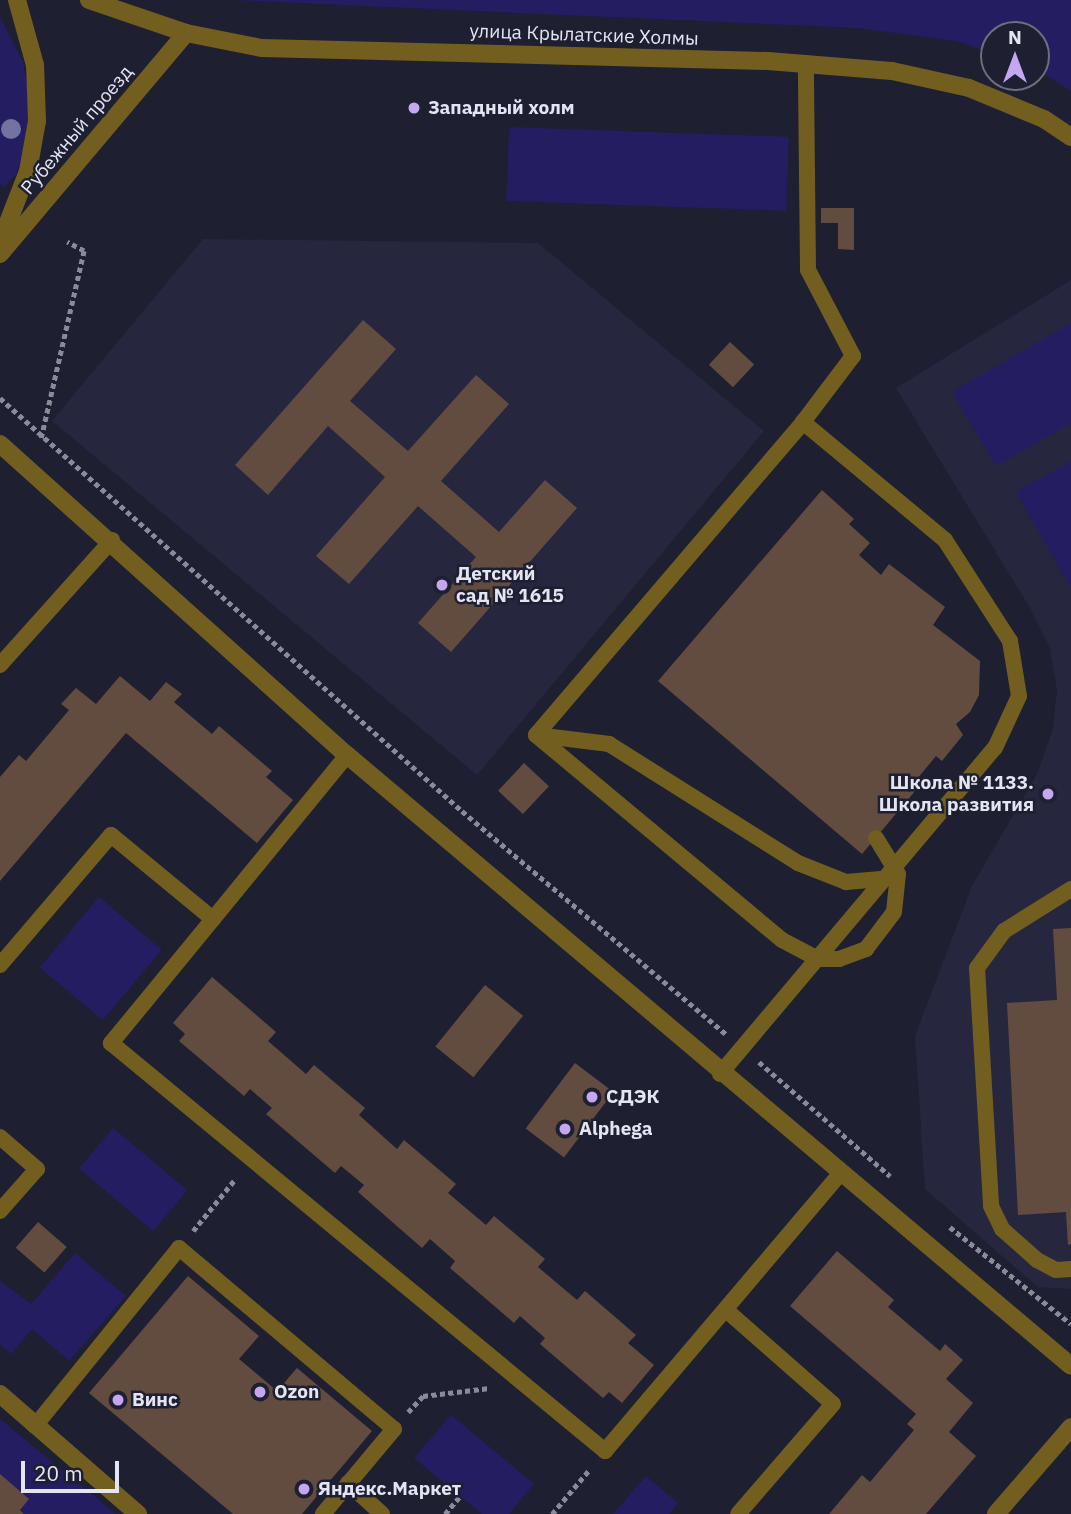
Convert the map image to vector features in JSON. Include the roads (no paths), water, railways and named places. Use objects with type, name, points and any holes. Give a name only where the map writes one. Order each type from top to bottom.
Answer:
[{"type":"street","points":[[0,243],[27,171],[37,121],[35,65],[17,0]]},
{"type":"street","name":"улица Крылатские Холмы","points":[[89,0],[186,33],[262,48],[806,63],[892,71],[969,88],[1044,119],[1071,137]]},
{"type":"street","name":"Рубежный проезд","points":[[0,254],[186,33]]},
{"type":"street","points":[[0,444],[112,540],[347,755],[839,1175],[1009,1311],[1071,1366]]},
{"type":"street","points":[[0,1394],[138,1514]]},
{"type":"street","points":[[996,1514],[1071,1427]]},
{"type":"lane","points":[[536,735],[803,422],[853,356],[808,270],[806,63]]},
{"type":"lane","points":[[720,1074],[995,748],[1019,696],[1010,641],[945,540],[803,422]]},
{"type":"lane","points":[[0,665],[112,540]]},
{"type":"lane","points":[[536,735],[782,940],[818,960],[839,959],[866,949],[894,912],[898,874],[876,838]]},
{"type":"lane","points":[[536,735],[609,744],[798,863],[846,882],[884,879]]},
{"type":"lane","points":[[347,755],[111,1043],[522,1385],[606,1451],[839,1175]]},
{"type":"lane","points":[[0,965],[111,835],[213,919]]},
{"type":"lane","points":[[1063,1270],[1002,1229],[991,1206],[977,968],[1004,931],[1071,889]]},
{"type":"lane","points":[[0,1137],[37,1169],[0,1211]]},
{"type":"lane","points":[[35,1426],[179,1248],[394,1429],[323,1514]]},
{"type":"lane","points":[[726,1310],[833,1404],[738,1514]]},
{"type":"lane","points":[[348,1483],[382,1514]]},
{"type":"place","name":"Западный холм","points":[[414,108]]},
{"type":"place","name":"Детский сад № 1615","points":[[442,585]]},
{"type":"place","name":"Школа № 1133. Школа развития","points":[[1048,794]]},
{"type":"place","name":"СДЭК","points":[[592,1097]]},
{"type":"place","name":"Alphega","points":[[565,1129]]},
{"type":"place","name":"Ozon","points":[[260,1392]]},
{"type":"place","name":"Винс","points":[[118,1400]]},
{"type":"place","name":"Яндекс.Маркет","points":[[304,1489]]}]
